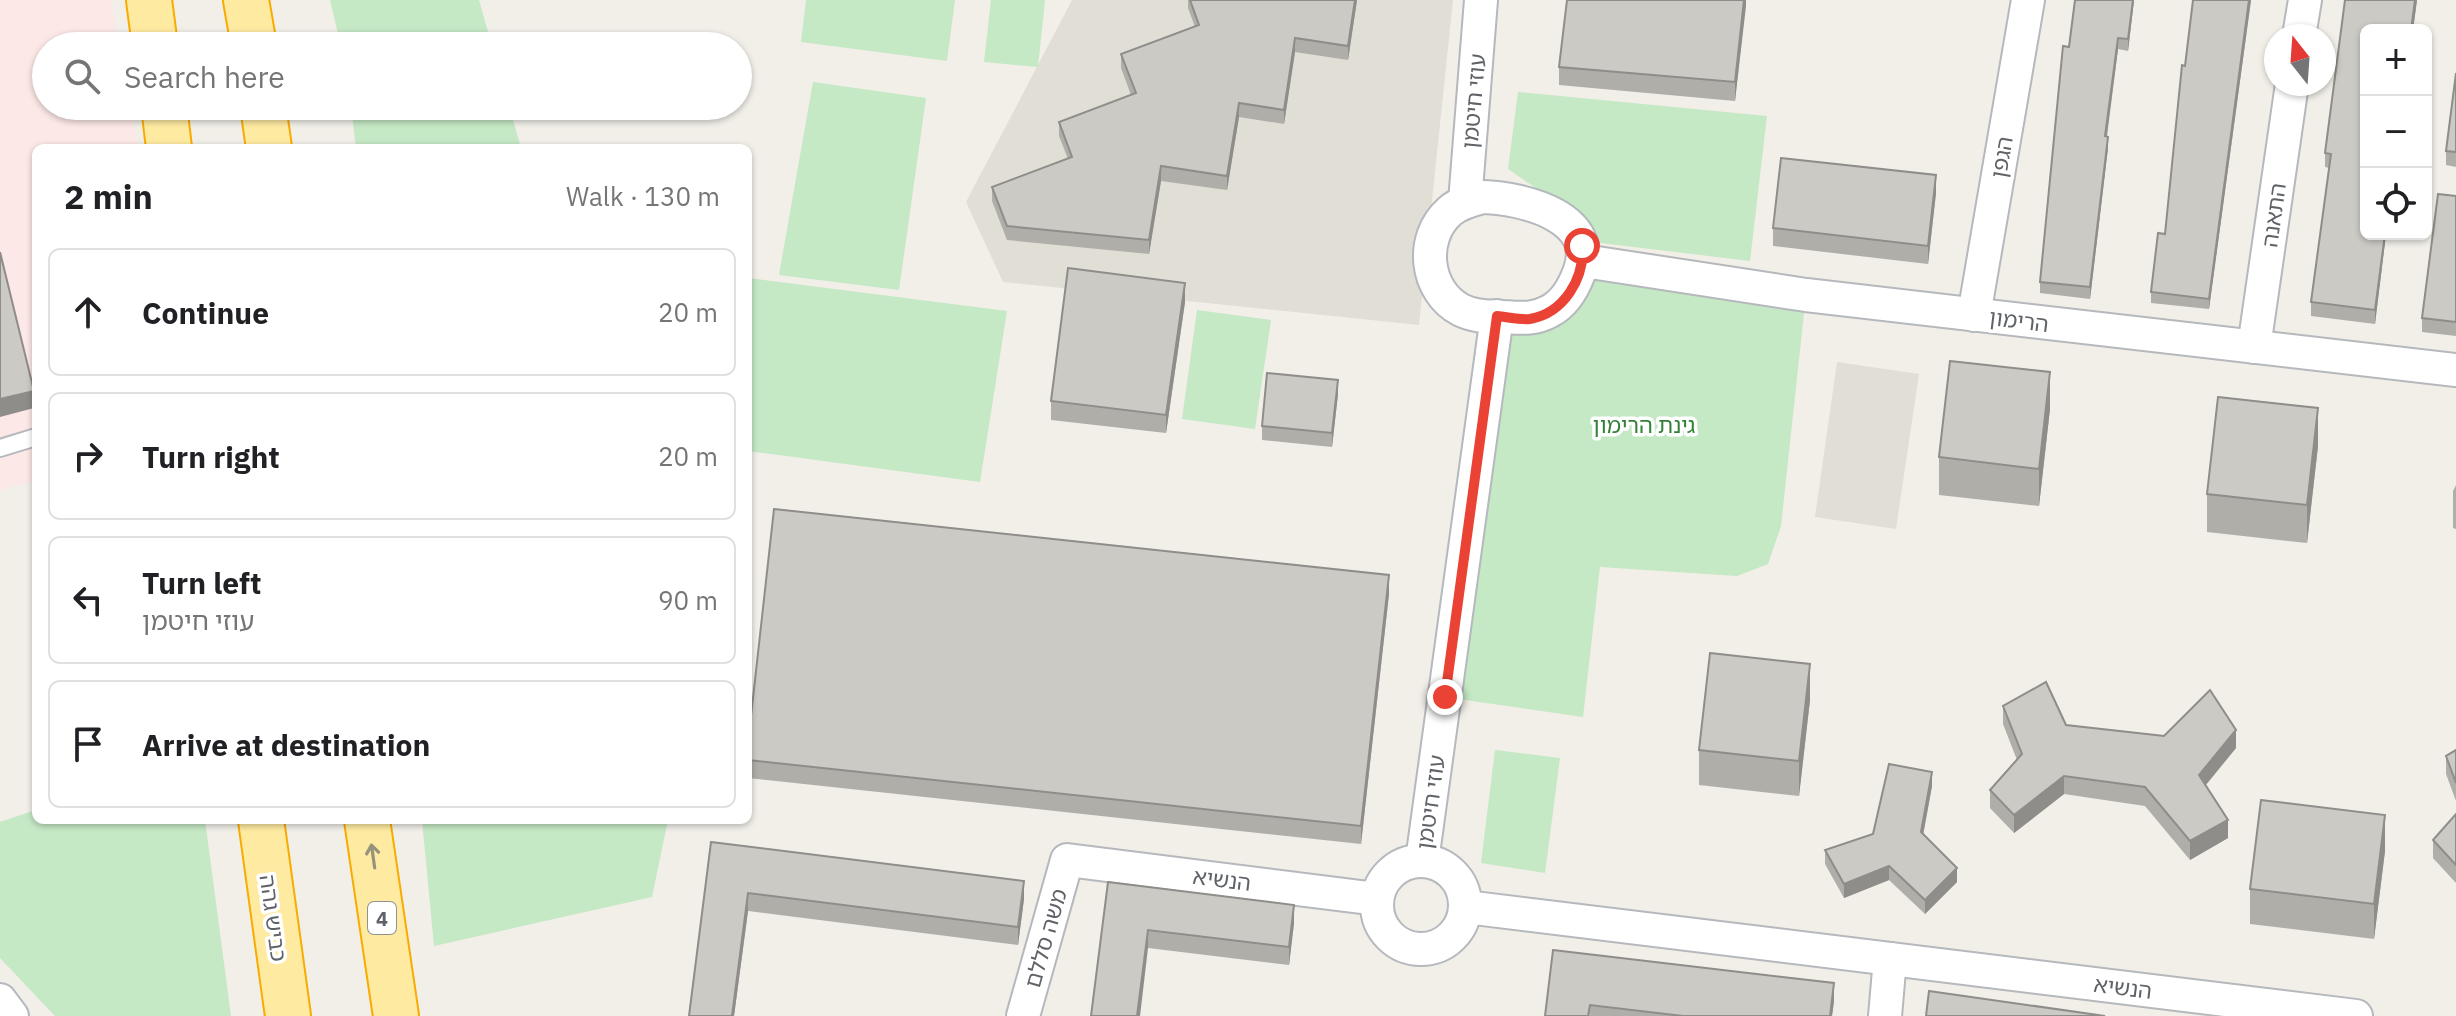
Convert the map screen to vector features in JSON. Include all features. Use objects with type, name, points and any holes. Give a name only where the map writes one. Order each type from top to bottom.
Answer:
[{"type":"highway","points":[[149,0],[153,32]]},
{"type":"highway","points":[[246,0],[252,32]]},
{"type":"highway","points":[[166,120],[169,144]]},
{"type":"highway","points":[[265,120],[268,144]]},
{"type":"highway","name":"כביש גהה","points":[[262,824],[288,1016]]},
{"type":"highway","name":"4","points":[[368,824],[396,1016]]},
{"type":"street","name":"עוזי חיטמן","points":[[1465,202],[1481,0]]},
{"type":"street","name":"הגפן","points":[[1974,315],[2028,0]]},
{"type":"street","points":[[2301,24],[2305,0]]},
{"type":"street","name":"התאנה","points":[[2254,347],[2290,96]]},
{"type":"street","points":[[1483,197],[1501,197],[1570,223],[1578,235],[1584,261],[1571,291],[1560,305],[1528,319],[1478,316],[1460,310],[1445,298],[1429,264],[1430,245],[1449,212],[1465,202],[1483,197]]},
{"type":"street","name":"הרימון","points":[[1584,261],[1806,295],[2456,370]]},
{"type":"street","name":"עוזי חיטמן","points":[[1422,861],[1497,316]]},
{"type":"street","name":"הנשיא","points":[[1067,860],[1377,899]]},
{"type":"street","name":"משה סללם","points":[[1023,1016],[1067,860]]},
{"type":"street","points":[[1422,861],[1445,867],[1456,878],[1466,907],[1462,923],[1453,936],[1437,946],[1422,949],[1400,944],[1388,935],[1377,915],[1377,899],[1388,875],[1407,863],[1422,861]]},
{"type":"street","name":"הנשיא","points":[[1466,907],[2356,1016]]},
{"type":"street","points":[[1885,1016],[1890,959]]},
{"type":"street","points":[[0,1000],[12,1016]]},
{"type":"lane","points":[[0,448],[32,438]]},
{"type":"shaded area","points":[[0,0],[111,0],[117,32],[32,32],[32,120],[133,120],[137,144],[32,144],[32,482],[0,490]]},
{"type":"shaded area","points":[[1072,0],[1453,0],[1419,325],[1003,282],[966,202]]},
{"type":"shaded area","points":[[1837,362],[1919,374],[1896,529],[1815,517]]},
{"type":"green space","points":[[330,0],[479,0],[488,32],[338,32]]},
{"type":"green space","points":[[806,0],[955,0],[947,61],[801,42]]},
{"type":"green space","points":[[991,0],[1045,0],[1038,67],[984,62]]},
{"type":"green space","points":[[813,82],[926,98],[899,290],[779,275]]},
{"type":"green space","points":[[1518,92],[1767,116],[1750,261],[1592,242],[1552,199],[1508,169]]},
{"type":"green space","points":[[353,120],[513,120],[520,144],[356,144]]},
{"type":"green space","name":"גינת הרימון","points":[[1578,275],[1806,295],[1781,526],[1768,564],[1737,576],[1600,567],[1583,717],[1445,697],[1497,316],[1547,313]]},
{"type":"green space","points":[[752,279],[1007,311],[980,482],[752,452]]},
{"type":"green space","points":[[1197,310],[1271,320],[1255,429],[1182,419]]},
{"type":"green space","points":[[1495,750],[1560,758],[1545,873],[1481,863]]},
{"type":"green space","points":[[32,811],[32,824],[206,824],[231,1016],[55,1016],[0,958],[0,822]]},
{"type":"green space","points":[[422,824],[667,824],[652,897],[434,946]]},
{"type":"building","points":[[1190,0],[1355,0],[1348,46],[1295,38],[1284,110],[1239,103],[1227,176],[1161,166],[1149,240],[1007,226],[992,187],[1072,157],[1059,122],[1136,93],[1121,54],[1199,25]]},
{"type":"building","points":[[1567,0],[1744,0],[1735,82],[1559,67]]},
{"type":"building","points":[[2075,0],[2133,0],[2128,39],[2118,38],[2090,287],[2040,282],[2063,46],[2069,47]]},
{"type":"building","points":[[2193,0],[2249,0],[2209,299],[2151,292],[2158,233],[2165,234],[2182,65],[2185,66]]},
{"type":"building","points":[[2345,0],[2415,0],[2412,24],[2360,24],[2360,240],[2384,240],[2375,310],[2311,302],[2331,154],[2325,153],[2332,96],[2336,96],[2336,69]]},
{"type":"building","points":[[2456,73],[2456,152],[2446,151]]},
{"type":"building","points":[[1781,158],[1936,175],[1928,246],[1773,228]]},
{"type":"building","points":[[2438,194],[2456,196],[2456,322],[2422,318]]},
{"type":"building","points":[[0,252],[32,391],[0,399]]},
{"type":"building","points":[[1068,268],[1185,283],[1166,415],[1051,401]]},
{"type":"building","points":[[1950,361],[2050,372],[2039,469],[1939,457]]},
{"type":"building","points":[[1267,373],[1338,380],[1332,433],[1262,426]]},
{"type":"building","points":[[2218,397],[2318,408],[2307,505],[2207,494]]},
{"type":"building","points":[[774,509],[1389,575],[1361,826],[752,760],[752,707]]},
{"type":"building","points":[[1710,653],[1810,664],[1799,761],[1699,750]]},
{"type":"building","points":[[2046,682],[2066,725],[2164,736],[2210,690],[2236,730],[2199,775],[2228,820],[2190,841],[2145,787],[2064,776],[2014,815],[1990,790],[2022,754],[2003,706]]},
{"type":"building","points":[[2456,750],[2456,783],[2446,756]]},
{"type":"building","points":[[1889,764],[1932,772],[1921,832],[1957,868],[1925,900],[1889,866],[1844,884],[1825,850],[1873,834]]},
{"type":"building","points":[[2261,800],[2385,815],[2374,904],[2250,889]]},
{"type":"building","points":[[2456,814],[2456,865],[2433,840]]},
{"type":"building","points":[[711,842],[1024,881],[1018,927],[748,893],[732,1016],[689,1016]]},
{"type":"building","points":[[1108,882],[1294,905],[1289,947],[1148,930],[1137,1016],[1091,1016]]},
{"type":"building","points":[[1553,950],[1834,983],[1830,1016],[1683,1016],[1590,1005],[1588,1016],[1545,1016]]},
{"type":"building","points":[[1929,991],[2105,1016],[1926,1016]]},
{"type":"route","points":[[1445,697],[1497,316],[1528,319],[1560,305],[1571,291],[1584,261],[1582,246]]}]
